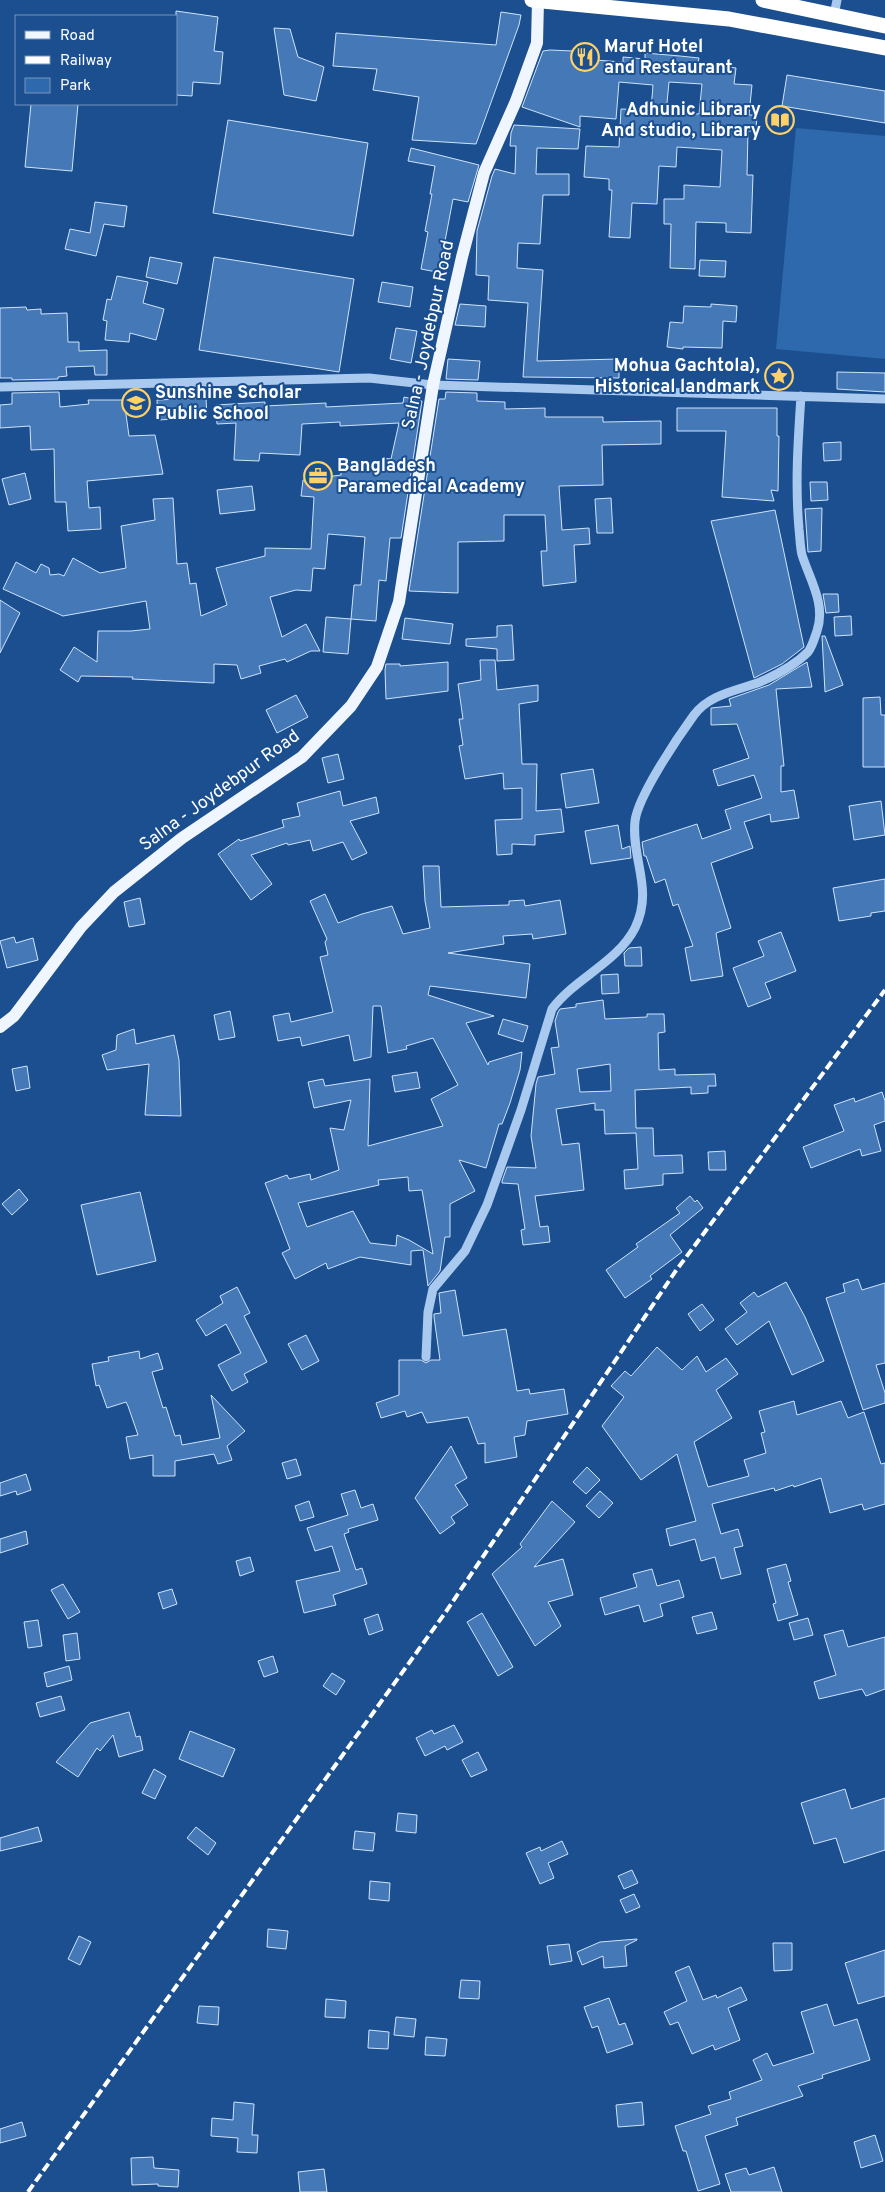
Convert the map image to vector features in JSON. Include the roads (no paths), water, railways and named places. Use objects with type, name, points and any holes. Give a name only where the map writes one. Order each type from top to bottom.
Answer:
[{"type":"highway","points":[[532,0],[729,19],[885,48]]},
{"type":"highway","points":[[762,0],[836,7],[885,26]]},
{"type":"main road","name":"Salna - Joydebpur Road","points":[[0,1027],[14,1016],[81,927],[114,892],[182,838],[302,757],[351,706],[378,667],[400,602],[433,385],[460,266],[484,173],[516,101],[538,43],[538,1]]},
{"type":"street","points":[[0,387],[369,378],[433,385],[885,399]]},
{"type":"street","points":[[426,1357],[428,1312],[433,1289],[465,1251],[487,1205],[521,1110],[552,1009],[560,998],[620,949],[634,930],[642,913],[644,890],[636,846],[635,820],[643,797],[695,714],[711,699],[761,682],[794,662],[809,650],[818,629],[818,596],[802,553],[797,504],[796,488],[801,396]]},
{"type":"railway","points":[[28,2192],[445,1613],[675,1272],[885,990]]},
{"type":"place","name":"Maruf Hotel and Restaurant","points":[[585,57]]},
{"type":"place","name":"Adhunic Library And studio, Library","points":[[780,120]]},
{"type":"place","name":"Mohua Gachtola), Historical landmark","points":[[779,376]]},
{"type":"place","name":"Sunshine Scholar Public School","points":[[136,403]]},
{"type":"place","name":"Bangladesh Paramedical Academy","points":[[318,476]]}]
